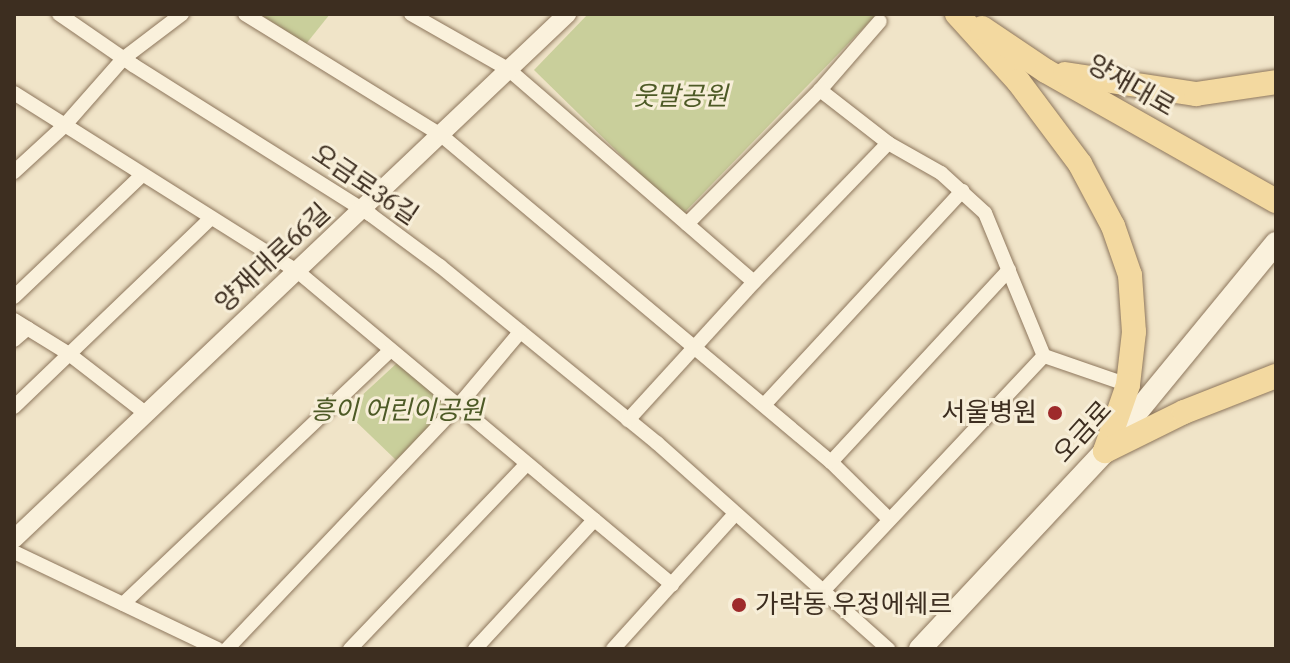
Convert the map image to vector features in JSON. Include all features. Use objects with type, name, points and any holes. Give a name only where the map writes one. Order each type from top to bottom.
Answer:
[{"type":"main road","name":"양재대로","points":[[959,14],[1046,71],[1276,201]]},
{"type":"main road","points":[[959,14],[1018,81],[1080,164],[1113,226],[1130,275],[1134,332],[1128,385],[1105,451]]},
{"type":"main road","points":[[1046,71],[1127,86],[1196,94],[1257,88],[1276,82]]},
{"type":"main road","name":"오금로","points":[[920,649],[1105,451],[1276,243]]},
{"type":"main road","points":[[1105,451],[1184,412],[1276,376]]},
{"type":"street","name":"오금로36길","points":[[59,14],[364,210],[440,266],[628,420],[888,649]]},
{"type":"street","points":[[14,172],[64,126],[124,58],[182,14]]},
{"type":"street","points":[[245,14],[441,135],[831,462],[889,519]]},
{"type":"street","points":[[411,14],[508,69],[754,282]]},
{"type":"street","name":"양재대로66길","points":[[14,539],[144,412],[364,210],[567,14]]},
{"type":"street","points":[[687,224],[820,90],[880,21]]},
{"type":"street","points":[[820,90],[888,143],[941,173],[985,213],[1044,356],[1128,385]]},
{"type":"street","points":[[14,93],[297,271],[672,585]]},
{"type":"street","points":[[628,420],[754,282],[888,143]]},
{"type":"street","points":[[14,297],[142,175]]},
{"type":"street","points":[[764,405],[962,191]]},
{"type":"street","points":[[14,407],[211,218]]},
{"type":"street","points":[[831,462],[1009,270]]},
{"type":"street","points":[[14,320],[69,354],[144,412]]},
{"type":"street","points":[[14,340],[28,328]]},
{"type":"street","points":[[227,649],[458,406],[520,332]]},
{"type":"street","points":[[123,604],[391,350]]},
{"type":"street","points":[[824,590],[1044,356]]},
{"type":"street","points":[[350,649],[527,464]]},
{"type":"street","points":[[613,649],[735,514]]},
{"type":"street","points":[[475,649],[594,520]]},
{"type":"street","points":[[14,552],[217,649]]},
{"type":"green space","points":[[260,14],[330,14],[306,44]]},
{"type":"green space","name":"웃말공원","points":[[588,14],[877,14],[682,215],[534,70]]},
{"type":"green space","name":"흥이 어린이공원","points":[[397,363],[450,407],[396,460],[345,411]]},
{"type":"place","name":"서울병원","points":[[1055,413]]},
{"type":"place","name":"가락동 우정에쉐르","points":[[739,605]]}]
